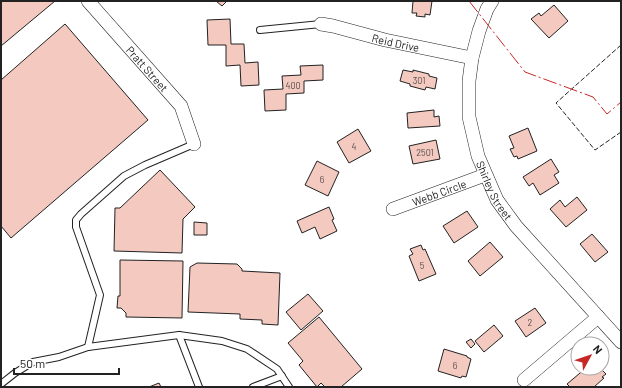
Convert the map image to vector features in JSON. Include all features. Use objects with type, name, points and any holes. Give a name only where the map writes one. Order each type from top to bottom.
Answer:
[{"type":"street","name":"Pratt Street","points":[[88,1],[181,106],[194,144]]},
{"type":"street","name":"Shirley Street","points":[[492,1],[487,9],[479,31],[472,58],[469,81],[469,117],[478,156],[485,175],[497,200],[516,226],[621,342]]},
{"type":"street","name":"Reid Drive","points":[[321,24],[385,40],[472,58]]},
{"type":"street","name":"Webb Circle","points":[[393,209],[485,175]]},
{"type":"street","points":[[524,380],[598,317]]},
{"type":"lane","points":[[260,30],[321,24]]},
{"type":"lane","points":[[88,347],[100,295],[76,227],[76,220],[124,176],[145,164],[194,144]]},
{"type":"lane","points":[[179,335],[199,387]]},
{"type":"lane","points":[[1,384],[14,373],[33,362],[58,357],[88,347],[179,335],[222,341],[247,349],[277,369],[289,387]]},
{"type":"lane","points":[[253,387],[282,376]]},
{"type":"building","points":[[1,1],[55,1],[1,46]]},
{"type":"building","points":[[216,1],[227,1],[222,6]]},
{"type":"building","points":[[413,1],[432,1],[430,15],[425,14],[425,17],[416,16],[417,13],[412,13]]},
{"type":"building","points":[[554,5],[568,21],[549,38],[531,19],[539,13],[541,16]]},
{"type":"building","points":[[230,19],[231,44],[244,44],[245,63],[258,62],[259,85],[241,86],[240,65],[226,66],[226,45],[208,45],[207,20]]},
{"type":"building","points":[[65,24],[148,120],[11,238],[1,226],[1,80]]},
{"type":"building","points":[[323,65],[323,80],[304,81],[304,93],[286,94],[286,110],[265,111],[264,90],[283,89],[282,76],[301,75],[300,66]]},
{"type":"building","points":[[403,70],[413,72],[413,70],[429,74],[429,76],[437,78],[435,89],[426,87],[425,90],[410,86],[410,84],[400,81]]},
{"type":"building","points":[[434,110],[434,117],[439,116],[440,126],[408,128],[407,113]]},
{"type":"building","points":[[528,128],[537,151],[518,159],[517,156],[514,157],[510,149],[514,148],[509,136]]},
{"type":"building","points":[[358,129],[371,151],[349,163],[337,142]]},
{"type":"building","points":[[436,140],[440,159],[413,164],[409,146]]},
{"type":"building","points":[[551,159],[559,172],[554,175],[559,183],[540,195],[533,183],[529,186],[523,177]]},
{"type":"building","points":[[317,161],[339,172],[328,196],[305,185]]},
{"type":"building","points":[[160,170],[195,207],[183,219],[182,253],[114,251],[115,208],[120,208]]},
{"type":"building","points":[[577,197],[587,210],[566,227],[550,209],[560,200],[565,207]]},
{"type":"building","points":[[329,207],[334,219],[332,220],[337,231],[320,239],[315,227],[302,233],[297,221]]},
{"type":"building","points":[[467,211],[478,227],[454,243],[443,226]]},
{"type":"building","points":[[194,222],[207,223],[207,235],[194,235]]},
{"type":"building","points":[[592,234],[608,252],[595,262],[580,244]]},
{"type":"building","points":[[490,242],[503,257],[480,276],[468,261]]},
{"type":"building","points":[[421,245],[423,250],[425,249],[436,274],[419,281],[409,256],[413,254],[410,249]]},
{"type":"building","points":[[120,260],[183,261],[182,318],[126,317],[126,313],[121,308],[117,308],[118,296],[120,296]]},
{"type":"building","points":[[197,263],[237,264],[242,271],[280,273],[278,325],[262,324],[262,320],[240,319],[240,314],[188,312],[190,267]]},
{"type":"building","points":[[308,294],[323,311],[301,330],[286,312]]},
{"type":"building","points":[[535,308],[546,323],[526,337],[515,321]]},
{"type":"building","points":[[319,317],[362,369],[341,387],[325,387],[321,383],[317,387],[299,365],[303,361],[288,343]]},
{"type":"building","points":[[494,325],[503,336],[484,352],[475,341]]},
{"type":"building","points":[[471,339],[475,344],[471,348],[466,342]]},
{"type":"building","points":[[444,349],[467,356],[471,359],[466,377],[462,376],[461,378],[438,371]]},
{"type":"building","points":[[576,376],[603,376],[602,377],[604,378],[594,387],[570,387],[567,384]]},
{"type":"building","points":[[159,383],[161,387],[149,387]]},
{"type":"fence","points":[[621,45],[556,103],[595,150],[621,132]]},
{"type":"power","points":[[469,1],[525,72],[593,97],[607,114],[621,102]]}]
